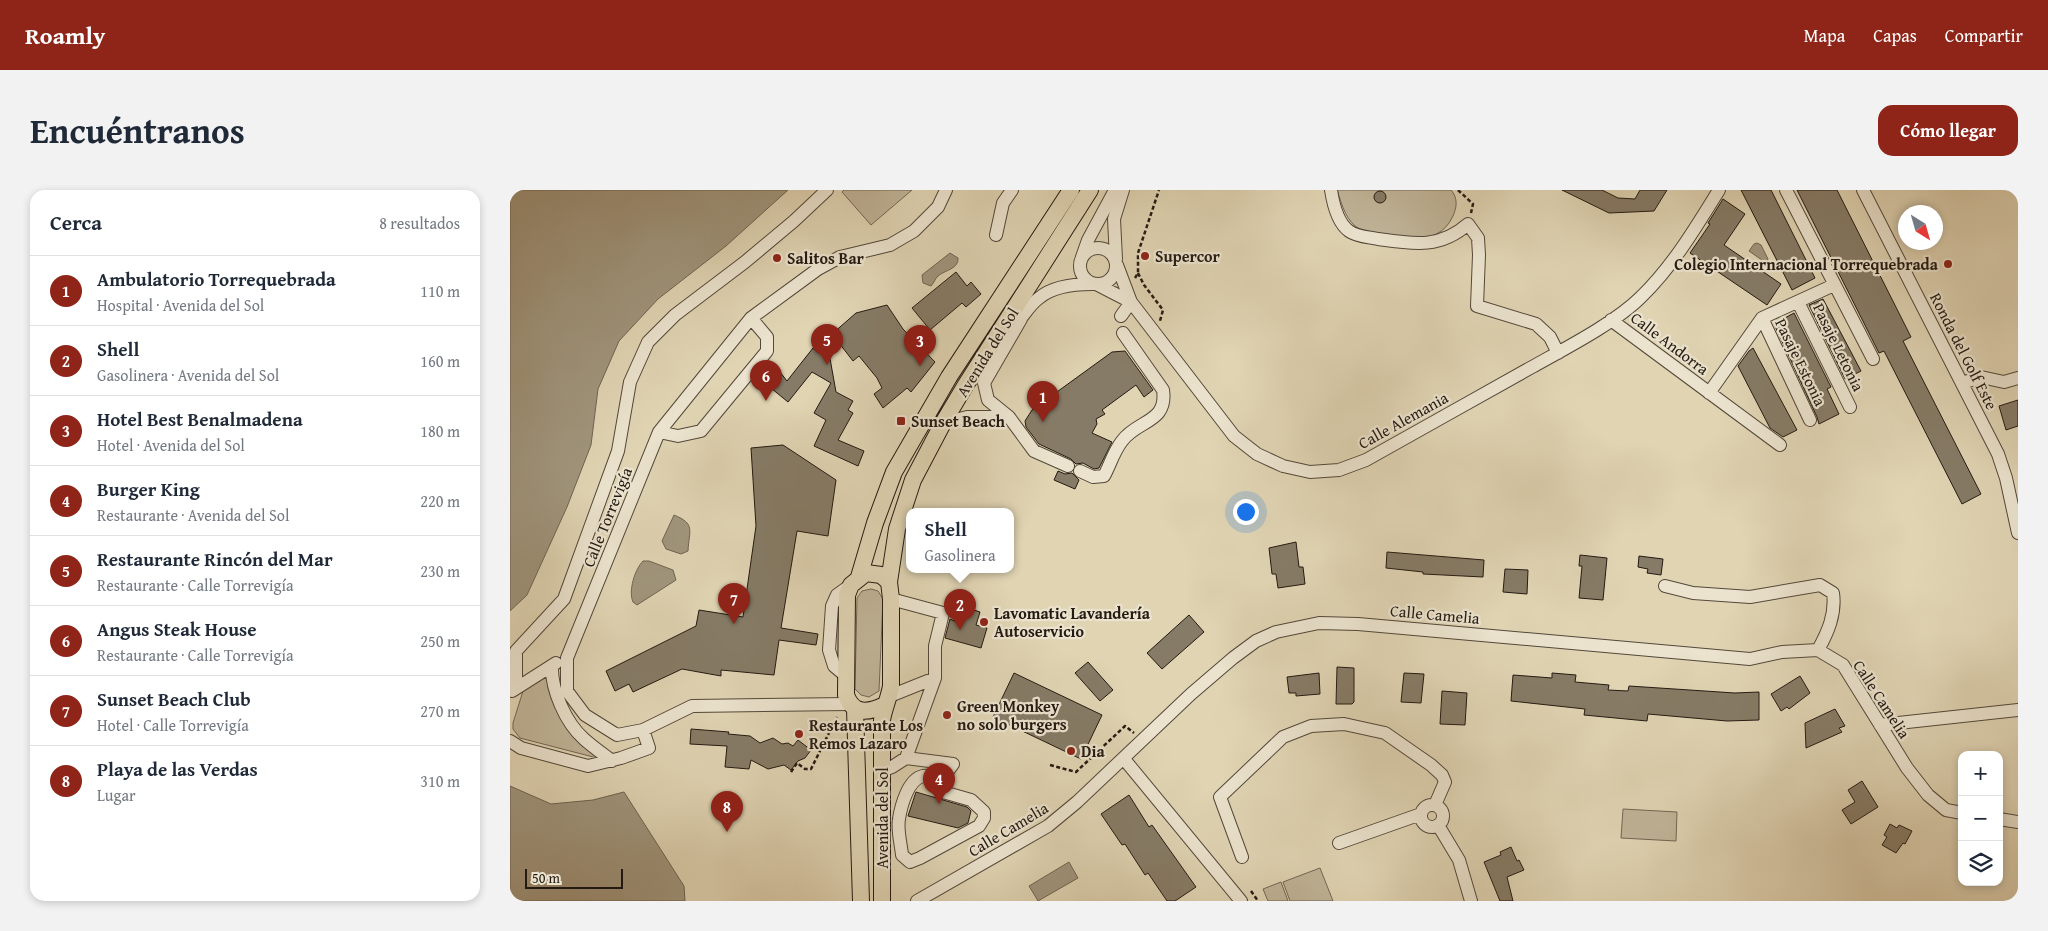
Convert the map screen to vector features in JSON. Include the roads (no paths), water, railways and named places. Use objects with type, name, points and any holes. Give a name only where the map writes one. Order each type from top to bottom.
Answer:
[{"type":"main road","name":"Avenida del Sol","points":[[861,901],[852,706],[846,695],[847,595],[855,581],[894,472],[949,377],[1071,190]]},
{"type":"main road","name":"Avenida del Sol","points":[[907,508],[914,480],[943,424],[965,386],[1090,190]]},
{"type":"main road","name":"Avenida del Sol","points":[[882,901],[882,720],[887,701],[891,598],[889,582],[906,511]]},
{"type":"main road","points":[[855,581],[866,573],[873,573],[880,575],[889,582]]},
{"type":"main road","points":[[852,706],[868,710],[887,701]]},
{"type":"street","points":[[513,690],[516,651],[564,600],[618,451],[630,382],[648,342],[675,316],[752,256],[827,190]]},
{"type":"street","name":"Calle Torrevigía","points":[[852,706],[692,706],[643,730],[617,735],[585,714],[567,691],[567,658],[659,432],[751,318],[818,269],[840,257],[890,245],[914,231],[938,207],[946,190]]},
{"type":"street","points":[[996,235],[1004,203],[1012,190]]},
{"type":"street","points":[[1095,284],[1087,281],[1080,270],[1082,258],[1088,240],[1116,190]]},
{"type":"street","points":[[965,386],[1039,298],[1047,293],[1076,284],[1095,284],[1110,281],[1114,276],[1116,262],[1114,219],[1124,190]]},
{"type":"street","points":[[1330,190],[1339,218],[1348,231],[1356,235],[1412,244],[1430,243],[1456,235],[1468,224],[1478,238],[1477,306],[1536,324],[1550,337],[1558,353]]},
{"type":"street","name":"Calle Alemania","points":[[1095,284],[1129,297],[1234,436],[1257,454],[1283,466],[1310,472],[1339,470],[1366,460],[1558,353],[1611,320],[1640,298],[1664,271],[1719,190]]},
{"type":"street","points":[[1786,190],[1873,359]]},
{"type":"street","name":"Ronda del Golf Este","points":[[1863,190],[1998,454],[2006,478],[2018,533]]},
{"type":"street","points":[[1082,258],[1090,249],[1108,250],[1116,262],[1129,297],[1121,316]]},
{"type":"street","points":[[1762,318],[1834,285]]},
{"type":"street","name":"Pasaje Letonia","points":[[1798,302],[1850,408]]},
{"type":"street","points":[[659,432],[678,436],[701,431],[767,351],[767,337],[751,318]]},
{"type":"street","name":"Calle Andorra","points":[[1710,393],[1762,318]]},
{"type":"street","name":"Pasaje Estonia","points":[[1762,318],[1810,420]]},
{"type":"street","points":[[1021,319],[984,383],[988,400],[1010,416],[1028,445],[1034,451],[1093,477],[1104,476],[1122,440],[1162,410],[1168,409],[1163,390],[1123,333]]},
{"type":"street","name":"Calle Andorra","points":[[1611,320],[1780,445]]},
{"type":"street","points":[[1962,383],[1981,377],[2004,382],[2018,378]]},
{"type":"street","points":[[943,424],[967,417],[1010,416]]},
{"type":"street","points":[[1665,586],[1693,593],[1750,597],[1820,585],[1833,593],[1834,600],[1833,615],[1828,632],[1818,650]]},
{"type":"street","points":[[891,598],[943,613],[935,646],[935,678],[906,758]]},
{"type":"street","name":"Calle Camelia","points":[[919,901],[1048,826],[1124,759],[1191,694],[1256,641],[1276,632],[1319,623],[1417,628],[1750,659],[1782,652],[1818,650],[1843,665],[1907,768],[1928,795],[1946,810],[1958,812]]},
{"type":"street","points":[[513,690],[567,658]]},
{"type":"street","points":[[552,666],[552,677],[558,702],[582,738],[612,761]]},
{"type":"street","points":[[887,701],[935,678]]},
{"type":"street","points":[[1880,725],[2018,710]]},
{"type":"street","points":[[1242,857],[1220,797],[1283,737],[1311,726],[1344,724],[1385,734],[1442,775],[1445,782],[1435,805]]},
{"type":"street","points":[[510,741],[521,748],[588,766],[612,761],[649,748],[643,730]]},
{"type":"street","points":[[882,771],[906,758],[953,764],[942,779],[943,792],[971,800],[984,812],[984,818],[979,826],[910,862],[902,855],[899,820],[910,785],[922,776],[928,775],[942,779]]},
{"type":"street","points":[[1124,759],[1241,901]]},
{"type":"street","points":[[1339,843],[1422,814],[1428,806],[1435,805]]},
{"type":"street","points":[[1422,814],[1425,824],[1431,826],[1438,825],[1442,819],[1442,812],[1435,805]]},
{"type":"street","points":[[2003,820],[2018,822]]},
{"type":"street","points":[[1438,825],[1459,860],[1471,901]]},
{"type":"place","name":"Supercor","points":[[1145,256]]},
{"type":"place","name":"Salitos Bar","points":[[777,258]]},
{"type":"place","name":"Colegio Internacional Torrequebrada","points":[[1948,264]]},
{"type":"place","name":"Restaurante Rincón del Mar","points":[[827,365]]},
{"type":"place","name":"Hotel Best Benalmadena","points":[[920,366]]},
{"type":"place","name":"Angus Steak House","points":[[766,401]]},
{"type":"place","name":"Sunset Beach","points":[[901,421]]},
{"type":"place","name":"Ambulatorio Torrequebrada","points":[[1043,422]]},
{"type":"place","name":"Lavomatic Lavandería Autoservicio","points":[[984,622]]},
{"type":"place","name":"Sunset Beach Club","points":[[734,624]]},
{"type":"place","name":"Shell","points":[[960,630]]},
{"type":"place","name":"Green Monkey no solo burgers","points":[[947,715]]},
{"type":"place","name":"Restaurante Los Remos Lazaro","points":[[799,734]]},
{"type":"place","name":"Dia","points":[[1071,751]]},
{"type":"place","name":"Burger King","points":[[939,804]]},
{"type":"place","name":"Playa de las Verdas","points":[[727,832]]}]
